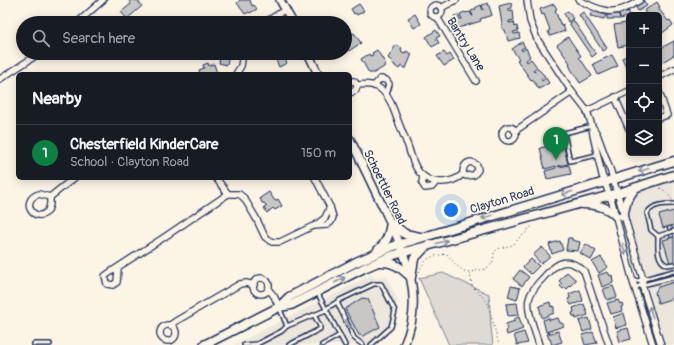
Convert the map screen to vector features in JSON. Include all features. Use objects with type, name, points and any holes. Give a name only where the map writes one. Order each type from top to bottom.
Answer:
[{"type":"main road","name":"Clayton Road","points":[[280,307],[289,297],[376,253],[422,237],[674,161]]},
{"type":"main road","name":"Clayton Road","points":[[204,345],[280,307],[291,305],[376,262],[404,252],[635,188],[674,175]]},
{"type":"main road","points":[[577,204],[602,207],[620,216],[627,200],[635,188]]},
{"type":"main road","points":[[376,253],[383,247],[387,240],[391,223],[404,234],[422,237]]},
{"type":"main road","points":[[414,275],[414,259],[426,246]]},
{"type":"main road","points":[[376,262],[396,264],[414,275]]},
{"type":"street","points":[[84,16],[103,0]]},
{"type":"street","points":[[280,0],[290,16]]},
{"type":"street","points":[[527,0],[530,21],[537,39],[586,111],[597,134],[613,179],[613,194],[643,282],[661,345]]},
{"type":"street","points":[[579,0],[605,12],[624,10],[640,0]]},
{"type":"street","name":"Bantry Lane","points":[[441,8],[453,1]]},
{"type":"street","name":"Bantry Lane","points":[[437,17],[442,14],[441,8],[436,4],[430,7],[429,11],[431,15],[437,17],[476,82]]},
{"type":"street","points":[[275,16],[286,9]]},
{"type":"street","points":[[0,80],[30,60]]},
{"type":"street","points":[[237,72],[241,66],[242,60]]},
{"type":"street","points":[[311,60],[317,72]]},
{"type":"street","points":[[662,75],[674,69]]},
{"type":"street","points":[[374,86],[380,79],[386,80],[389,84],[386,94]]},
{"type":"street","points":[[352,82],[357,84],[368,84],[374,86],[386,94],[391,103],[415,165],[423,176],[436,182],[451,181],[463,174]]},
{"type":"street","points":[[352,92],[356,90],[357,84]]},
{"type":"street","points":[[515,131],[572,92]]},
{"type":"street","points":[[586,111],[626,92]]},
{"type":"street","points":[[615,97],[626,122]]},
{"type":"street","points":[[662,101],[667,115],[662,117]]},
{"type":"street","points":[[592,126],[592,135],[604,182],[613,194]]},
{"type":"street","name":"Schoettler Road","points":[[352,143],[401,244],[414,275],[412,326],[404,345]]},
{"type":"street","points":[[423,176],[422,183],[426,188],[432,187],[436,182]]},
{"type":"street","points":[[50,196],[71,180]]},
{"type":"street","points":[[218,180],[228,194]]},
{"type":"street","points":[[118,268],[228,194],[239,194],[244,198],[256,218],[264,237],[272,242],[280,242],[315,225],[327,225],[331,222],[333,217],[330,207],[316,180]]},
{"type":"street","points":[[620,216],[634,284],[653,345]]},
{"type":"street","points":[[539,345],[530,313],[529,299],[535,287],[553,267],[563,262],[570,262],[584,271],[608,345]]},
{"type":"street","points":[[262,278],[269,282],[268,290],[264,293],[259,293],[255,290],[254,285],[256,280],[262,278]]},
{"type":"street","points":[[170,325],[240,284],[246,283],[254,285]]},
{"type":"street","points":[[268,290],[274,296],[280,307]]},
{"type":"lane","points":[[592,126],[564,133],[570,161],[597,155]]},
{"type":"lane","points":[[658,236],[651,230],[647,213],[650,208],[663,204],[674,204]]},
{"type":"lane","points":[[658,236],[674,231]]},
{"type":"lane","points":[[658,236],[657,244],[661,261],[667,265],[674,264]]},
{"type":"lane","points":[[665,274],[667,265]]},
{"type":"lane","points":[[634,284],[674,271]]},
{"type":"lane","points":[[634,284],[674,277]]},
{"type":"lane","points":[[244,345],[257,344],[282,331],[287,326],[314,315],[374,284],[381,284],[395,311],[391,327],[371,345]]},
{"type":"lane","points":[[317,292],[345,345]]},
{"type":"lane","points":[[337,302],[354,338],[363,345]]},
{"type":"lane","points":[[280,307],[287,326]]},
{"type":"lane","points":[[289,345],[320,329],[314,315]]},
{"type":"lane","points":[[322,345],[340,335]]},
{"type":"lane","points":[[34,345],[50,344]]},
{"type":"path","points":[[660,188],[668,192],[672,201],[674,201]]},
{"type":"path","points":[[414,275],[430,257],[447,254],[457,266],[464,271],[470,272],[485,269],[491,265],[494,252],[497,249],[513,245],[527,232],[529,228],[533,226]]},
{"type":"path","points":[[470,272],[472,286],[484,296],[488,304],[499,345]]},
{"type":"shaded area","points":[[674,181],[674,345],[666,345],[650,294],[628,212],[633,198],[640,192]]},
{"type":"shaded area","points":[[443,273],[489,294],[493,345],[449,345],[419,278]]},
{"type":"shaded area","points":[[371,275],[376,279],[386,275],[399,303],[396,305],[398,313],[392,329],[375,345],[234,345]]},
{"type":"building","points":[[129,0],[137,0],[142,6],[130,16],[124,16],[121,12],[131,4]]},
{"type":"building","points":[[240,0],[250,0],[252,6],[254,5],[257,9],[245,14],[237,3]]},
{"type":"building","points":[[644,1],[647,6],[638,11],[636,7]]},
{"type":"building","points":[[657,2],[660,7],[658,8],[661,12],[645,12],[644,11]]},
{"type":"building","points":[[488,3],[492,15],[480,19],[481,21],[458,28],[454,16],[458,15],[460,19],[462,19],[460,14],[470,12],[473,16],[471,11],[481,5],[483,10],[482,5]]},
{"type":"building","points":[[511,3],[512,8],[508,9],[508,11],[513,10],[514,20],[509,21],[509,23],[514,22],[515,27],[517,26],[518,31],[513,32],[514,34],[519,33],[520,38],[508,41],[505,30],[503,30],[499,6]]},
{"type":"building","points":[[359,4],[364,11],[357,15],[356,13],[354,14],[351,9]]},
{"type":"building","points":[[554,4],[557,9],[555,10],[561,26],[563,25],[565,31],[550,36],[548,31],[550,30],[544,14],[542,15],[540,9]]},
{"type":"building","points":[[568,11],[573,19],[568,22],[564,13]]},
{"type":"building","points":[[592,11],[606,15],[604,19],[590,16]]},
{"type":"building","points":[[629,11],[626,12],[626,17],[621,19],[619,14]]},
{"type":"building","points":[[583,12],[607,48],[604,51],[579,15]]},
{"type":"building","points":[[662,13],[668,21],[670,20],[673,25],[662,33]]},
{"type":"building","points":[[415,14],[421,24],[414,28],[408,18]]},
{"type":"building","points":[[619,14],[620,19],[607,19],[607,15]]},
{"type":"building","points":[[573,20],[596,54],[592,57],[569,23]]},
{"type":"building","points":[[626,23],[626,46],[618,47],[614,25]]},
{"type":"building","points":[[436,30],[440,36],[436,38],[439,43],[432,47],[426,37]]},
{"type":"building","points":[[354,33],[361,43],[352,49],[352,34]]},
{"type":"building","points":[[568,37],[592,76],[580,83],[571,69],[570,63],[557,45]]},
{"type":"building","points":[[674,41],[674,55],[662,62],[662,48]]},
{"type":"building","points":[[522,42],[525,47],[521,49],[522,51],[526,48],[530,57],[526,60],[527,62],[531,59],[537,67],[533,70],[534,72],[538,69],[545,76],[541,79],[542,81],[546,78],[549,83],[539,89],[517,60],[519,59],[512,49]]},
{"type":"building","points":[[396,45],[402,48],[402,53],[405,54],[406,51],[412,54],[406,68],[401,66],[399,69],[391,63],[392,60],[388,58]]},
{"type":"building","points":[[377,50],[385,63],[384,67],[374,73],[369,73],[361,59],[369,54],[370,56],[373,55],[372,53]]},
{"type":"building","points":[[444,52],[447,56],[450,54],[454,60],[444,66],[437,56]]},
{"type":"building","points":[[612,55],[618,66],[598,75],[593,64]]},
{"type":"building","points":[[626,56],[626,67],[622,58]]},
{"type":"building","points":[[220,60],[228,60],[227,65],[219,63]]},
{"type":"building","points":[[276,60],[285,60],[287,63],[279,67]]},
{"type":"building","points":[[208,63],[209,66],[214,64],[217,72],[200,72],[199,70],[204,68],[203,65]]},
{"type":"building","points":[[563,143],[568,164],[558,166],[569,165],[571,174],[547,179],[545,171],[556,168],[556,166],[545,169],[540,148]]},
{"type":"building","points":[[269,192],[275,201],[278,199],[282,206],[275,210],[273,208],[267,213],[264,208],[267,206],[262,203],[260,198]]},
{"type":"building","points":[[674,211],[674,225],[663,228],[659,215]]},
{"type":"building","points":[[672,226],[674,237],[670,238],[667,227]]},
{"type":"building","points":[[674,237],[674,262],[670,263],[663,240]]},
{"type":"building","points":[[568,238],[572,238],[572,240],[580,242],[578,251],[566,250]]},
{"type":"building","points":[[560,241],[563,250],[552,254],[549,244]]},
{"type":"building","points":[[586,244],[596,251],[591,260],[580,253]]},
{"type":"building","points":[[542,247],[550,256],[541,264],[533,255]]},
{"type":"building","points":[[601,257],[608,267],[599,273],[592,262]]},
{"type":"building","points":[[531,259],[539,266],[531,274],[523,267]]},
{"type":"building","points":[[520,270],[529,277],[522,286],[513,279]]},
{"type":"building","points":[[567,272],[576,280],[567,289],[565,287],[563,289],[560,286],[562,284],[559,281]]},
{"type":"building","points":[[608,272],[610,276],[612,275],[613,283],[602,287],[598,275]]},
{"type":"building","points":[[674,282],[674,298],[658,303],[655,293],[658,287]]},
{"type":"building","points":[[511,286],[520,288],[517,300],[508,297]]},
{"type":"building","points":[[613,286],[617,297],[607,300],[603,289]]},
{"type":"building","points":[[580,290],[583,301],[571,305],[568,299],[570,298],[569,294]]},
{"type":"building","points":[[362,298],[368,299],[380,327],[363,336],[359,335],[345,309]]},
{"type":"building","points":[[618,300],[620,304],[622,303],[622,311],[611,314],[607,303]]},
{"type":"building","points":[[550,302],[551,307],[554,306],[554,313],[542,318],[539,306]]},
{"type":"building","points":[[517,303],[519,315],[508,316],[506,304]]},
{"type":"building","points":[[584,304],[588,315],[576,319],[572,313],[574,312],[573,308]]},
{"type":"building","points":[[624,313],[627,325],[616,328],[613,317]]},
{"type":"building","points":[[519,317],[523,329],[507,335],[506,324],[515,321],[514,319]]},
{"type":"building","points":[[549,318],[549,320],[558,318],[560,323],[564,326],[546,332],[543,320]]},
{"type":"building","points":[[589,318],[592,329],[583,332],[579,321]]},
{"type":"building","points":[[628,328],[631,339],[620,342],[617,331]]},
{"type":"building","points":[[558,331],[562,342],[552,345],[547,334]]},
{"type":"building","points":[[524,332],[528,343],[517,345],[514,335]]},
{"type":"building","points":[[593,332],[597,343],[585,345],[582,335]]},
{"type":"place","name":"Chesterfield KinderCare","points":[[556,160]]}]
